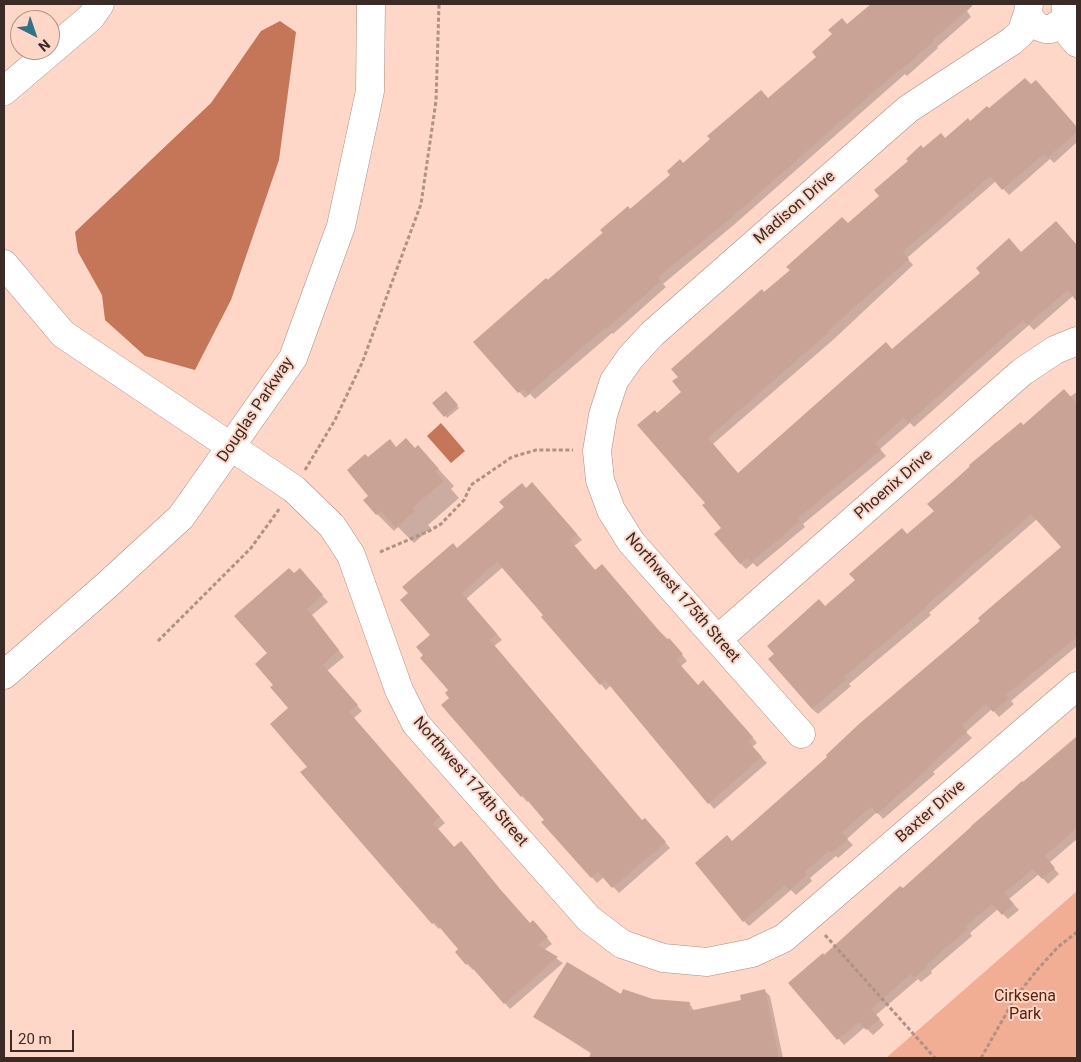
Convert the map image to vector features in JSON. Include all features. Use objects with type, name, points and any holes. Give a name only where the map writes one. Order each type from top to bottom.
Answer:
[{"type":"street","points":[[4,92],[91,17],[100,4]]},
{"type":"street","name":"Douglas Parkway","points":[[4,675],[181,517],[293,358],[341,226],[370,92],[371,4]]},
{"type":"street","name":"Madison Drive","points":[[603,415],[614,382],[630,358],[652,334],[908,108],[1050,17]]},
{"type":"street","name":"Northwest 174th Street","points":[[4,264],[63,334],[294,489],[332,526],[351,555],[399,690],[416,724],[589,919],[622,944],[672,959],[707,962],[752,953],[784,938]]},
{"type":"street","name":"Phoenix Drive","points":[[718,639],[1022,372],[1055,350],[1077,341]]},
{"type":"street","name":"Northwest 175th Street","points":[[603,415],[597,450],[600,480],[611,510],[626,534],[801,734]]},
{"type":"street","name":"Baxter Drive","points":[[784,938],[1077,686]]},
{"type":"path","points":[[158,641],[251,548],[294,489],[335,420],[362,363],[421,204],[436,102],[439,4]]},
{"type":"path","points":[[380,552],[429,532],[441,524],[464,500],[471,485],[512,457],[536,450],[597,450]]},
{"type":"path","points":[[809,918],[935,1058]]},
{"type":"path","points":[[981,1058],[1015,998],[1037,970],[1077,932]]},
{"type":"green space","name":"Cirksena Park","points":[[1077,891],[1077,1058],[886,1058]]},
{"type":"shaded area","points":[[280,21],[296,32],[279,160],[231,300],[195,370],[145,356],[105,320],[102,295],[78,252],[75,232],[211,103],[261,31]]},
{"type":"shaded area","points":[[441,423],[465,451],[451,463],[427,436]]},
{"type":"building","points":[[871,4],[974,4],[731,218],[658,277],[661,281],[606,329],[528,394],[524,389],[518,393],[473,342],[546,278],[548,280],[603,233],[600,230],[628,206],[630,209],[670,175],[667,171],[680,159],[683,163],[710,139],[707,136],[761,90],[768,98],[816,57],[812,52],[832,34],[828,30],[842,18],[847,24]]},
{"type":"building","points":[[1025,78],[1031,84],[1036,80],[1077,127],[1077,132],[1047,158],[1044,154],[1002,190],[990,176],[903,252],[909,259],[708,438],[738,473],[886,342],[892,349],[980,273],[976,268],[1009,238],[1021,252],[1056,221],[1077,245],[1077,302],[1068,290],[1027,325],[1023,320],[908,423],[904,418],[875,443],[881,450],[798,518],[800,521],[783,536],[751,562],[747,558],[740,564],[714,534],[721,528],[702,505],[705,503],[637,425],[655,410],[657,413],[681,392],[672,381],[678,377],[671,369],[762,289],[764,292],[790,270],[786,267],[842,217],[848,223],[879,196],[874,190],[908,161],[906,159],[921,145],[923,148],[941,133],[945,138],[968,118],[970,121],[987,106],[989,108]]},
{"type":"building","points":[[1064,389],[1077,404],[1077,637],[1006,695],[1009,698],[993,712],[986,704],[962,725],[967,732],[930,767],[877,814],[871,807],[842,832],[848,839],[832,853],[829,851],[805,872],[807,875],[790,890],[785,885],[743,922],[695,863],[727,835],[732,841],[827,757],[826,755],[859,724],[980,621],[978,618],[1061,547],[1031,514],[926,608],[844,677],[846,680],[812,709],[768,659],[774,654],[767,646],[819,599],[825,606],[855,580],[849,574],[902,528],[907,534],[934,511],[927,504],[970,467],[969,465],[1021,422],[1023,425]]},
{"type":"building","points":[[446,391],[458,405],[444,417],[432,403]]},
{"type":"building","points":[[406,438],[415,448],[418,445],[439,469],[435,471],[444,481],[412,508],[415,511],[396,528],[381,511],[376,515],[363,500],[368,496],[347,470],[365,454],[368,457],[390,439],[396,447]]},
{"type":"building","points":[[532,482],[577,534],[570,540],[595,570],[602,564],[667,640],[669,638],[683,654],[676,660],[698,685],[703,680],[753,737],[748,741],[762,757],[708,804],[605,680],[600,685],[541,617],[543,615],[497,562],[462,593],[497,634],[490,640],[642,820],[645,818],[666,842],[612,888],[598,872],[591,878],[541,822],[544,820],[523,795],[521,797],[441,705],[449,698],[445,693],[448,690],[420,658],[423,655],[416,647],[430,635],[400,600],[408,593],[402,587],[453,543],[457,548],[504,507],[499,502],[522,483],[526,488]]},
{"type":"building","points":[[289,568],[294,573],[300,568],[323,595],[307,609],[339,650],[323,665],[358,705],[349,712],[440,817],[433,823],[454,847],[461,841],[530,923],[533,920],[548,937],[538,945],[558,957],[504,1004],[468,963],[466,965],[455,952],[458,949],[435,922],[432,924],[300,772],[307,767],[270,724],[288,708],[270,687],[273,685],[255,664],[267,653],[234,616]]},
{"type":"building","points":[[1077,737],[1077,828],[1045,856],[1055,868],[1042,879],[1033,869],[1004,893],[1014,904],[1002,915],[992,904],[965,927],[968,929],[926,965],[928,966],[914,978],[911,974],[871,1009],[880,1019],[866,1030],[859,1022],[837,1040],[788,983],[823,953],[824,955],[900,886],[903,888],[1022,781]]},
{"type":"building","points":[[567,962],[621,994],[623,989],[653,999],[690,1002],[689,1011],[741,1000],[740,995],[765,989],[779,1058],[589,1058],[591,1052],[533,1017]]}]
